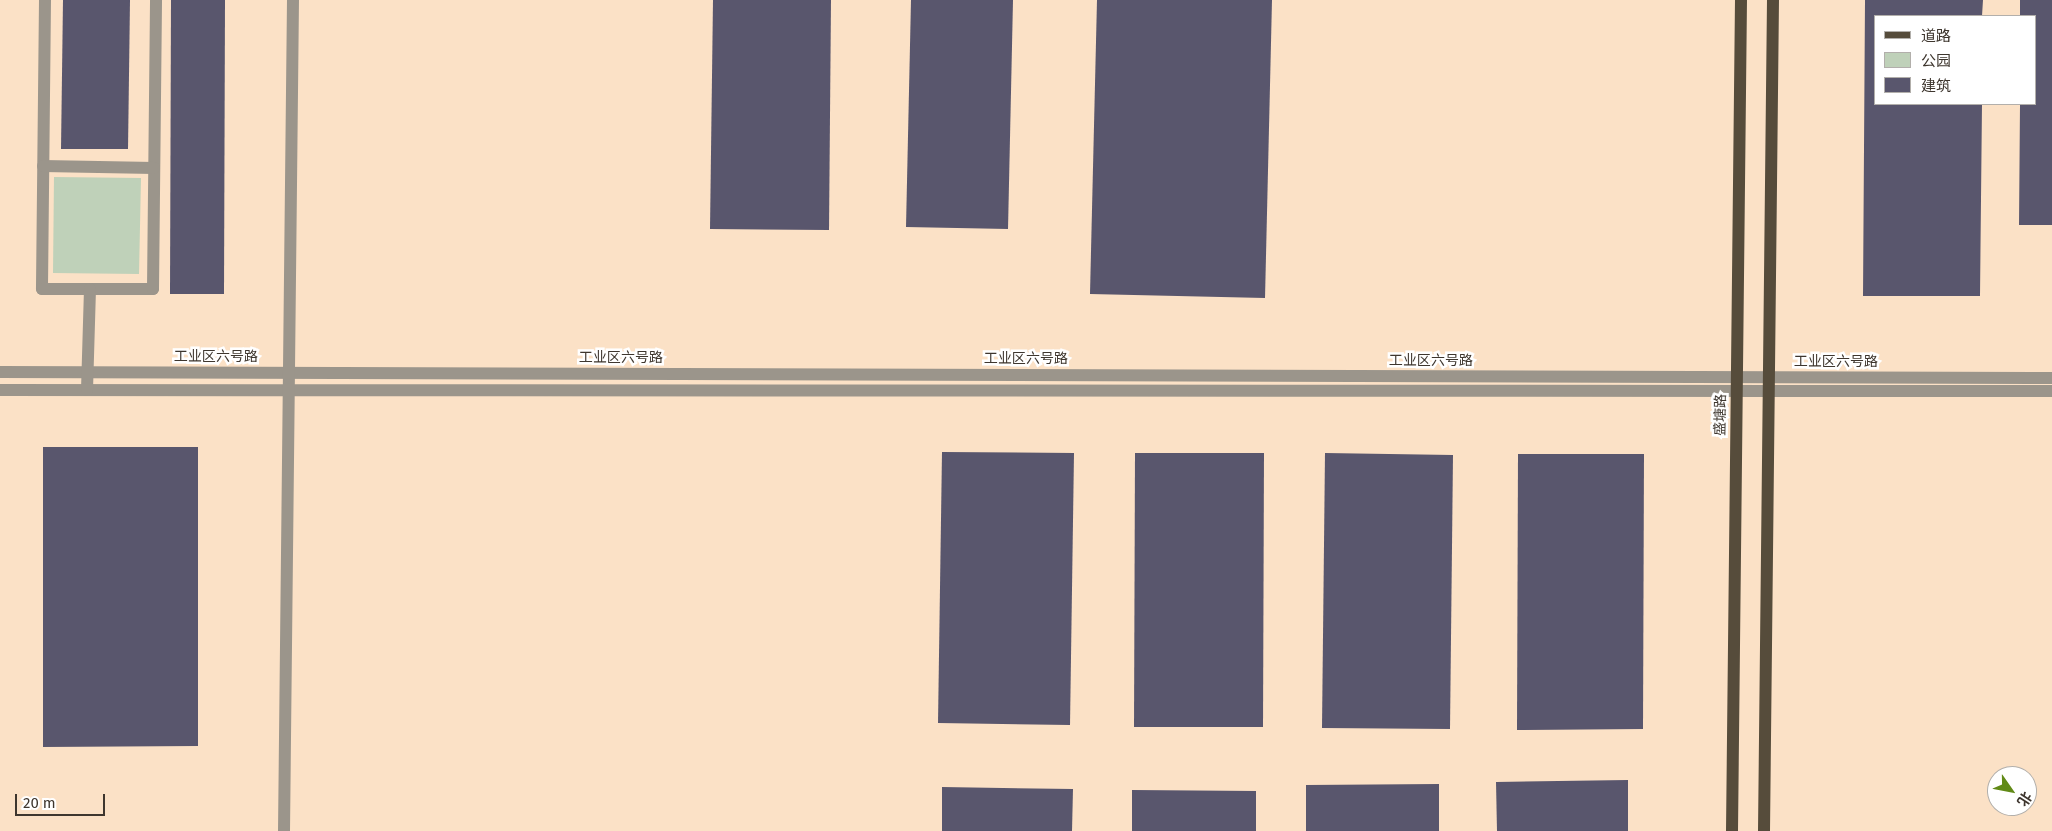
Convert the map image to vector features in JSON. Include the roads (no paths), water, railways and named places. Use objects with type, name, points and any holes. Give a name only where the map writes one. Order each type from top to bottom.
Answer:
[{"type":"main road","name":"盛塘路","points":[[1732,831],[1741,0]]},
{"type":"main road","points":[[1764,831],[1773,0]]},
{"type":"street","points":[[45,0],[42,288],[90,289],[153,289],[156,0]]},
{"type":"street","points":[[284,831],[293,0]]},
{"type":"street","points":[[43,166],[154,168]]},
{"type":"street","points":[[87,390],[90,289]]},
{"type":"street","name":"工业区六号路","points":[[0,372],[289,372],[1737,384]]},
{"type":"street","name":"工业区六号路","points":[[0,390],[289,391],[1768,384],[2052,378]]},
{"type":"street","name":"工业区六号路","points":[[1768,384],[2052,391]]}]
